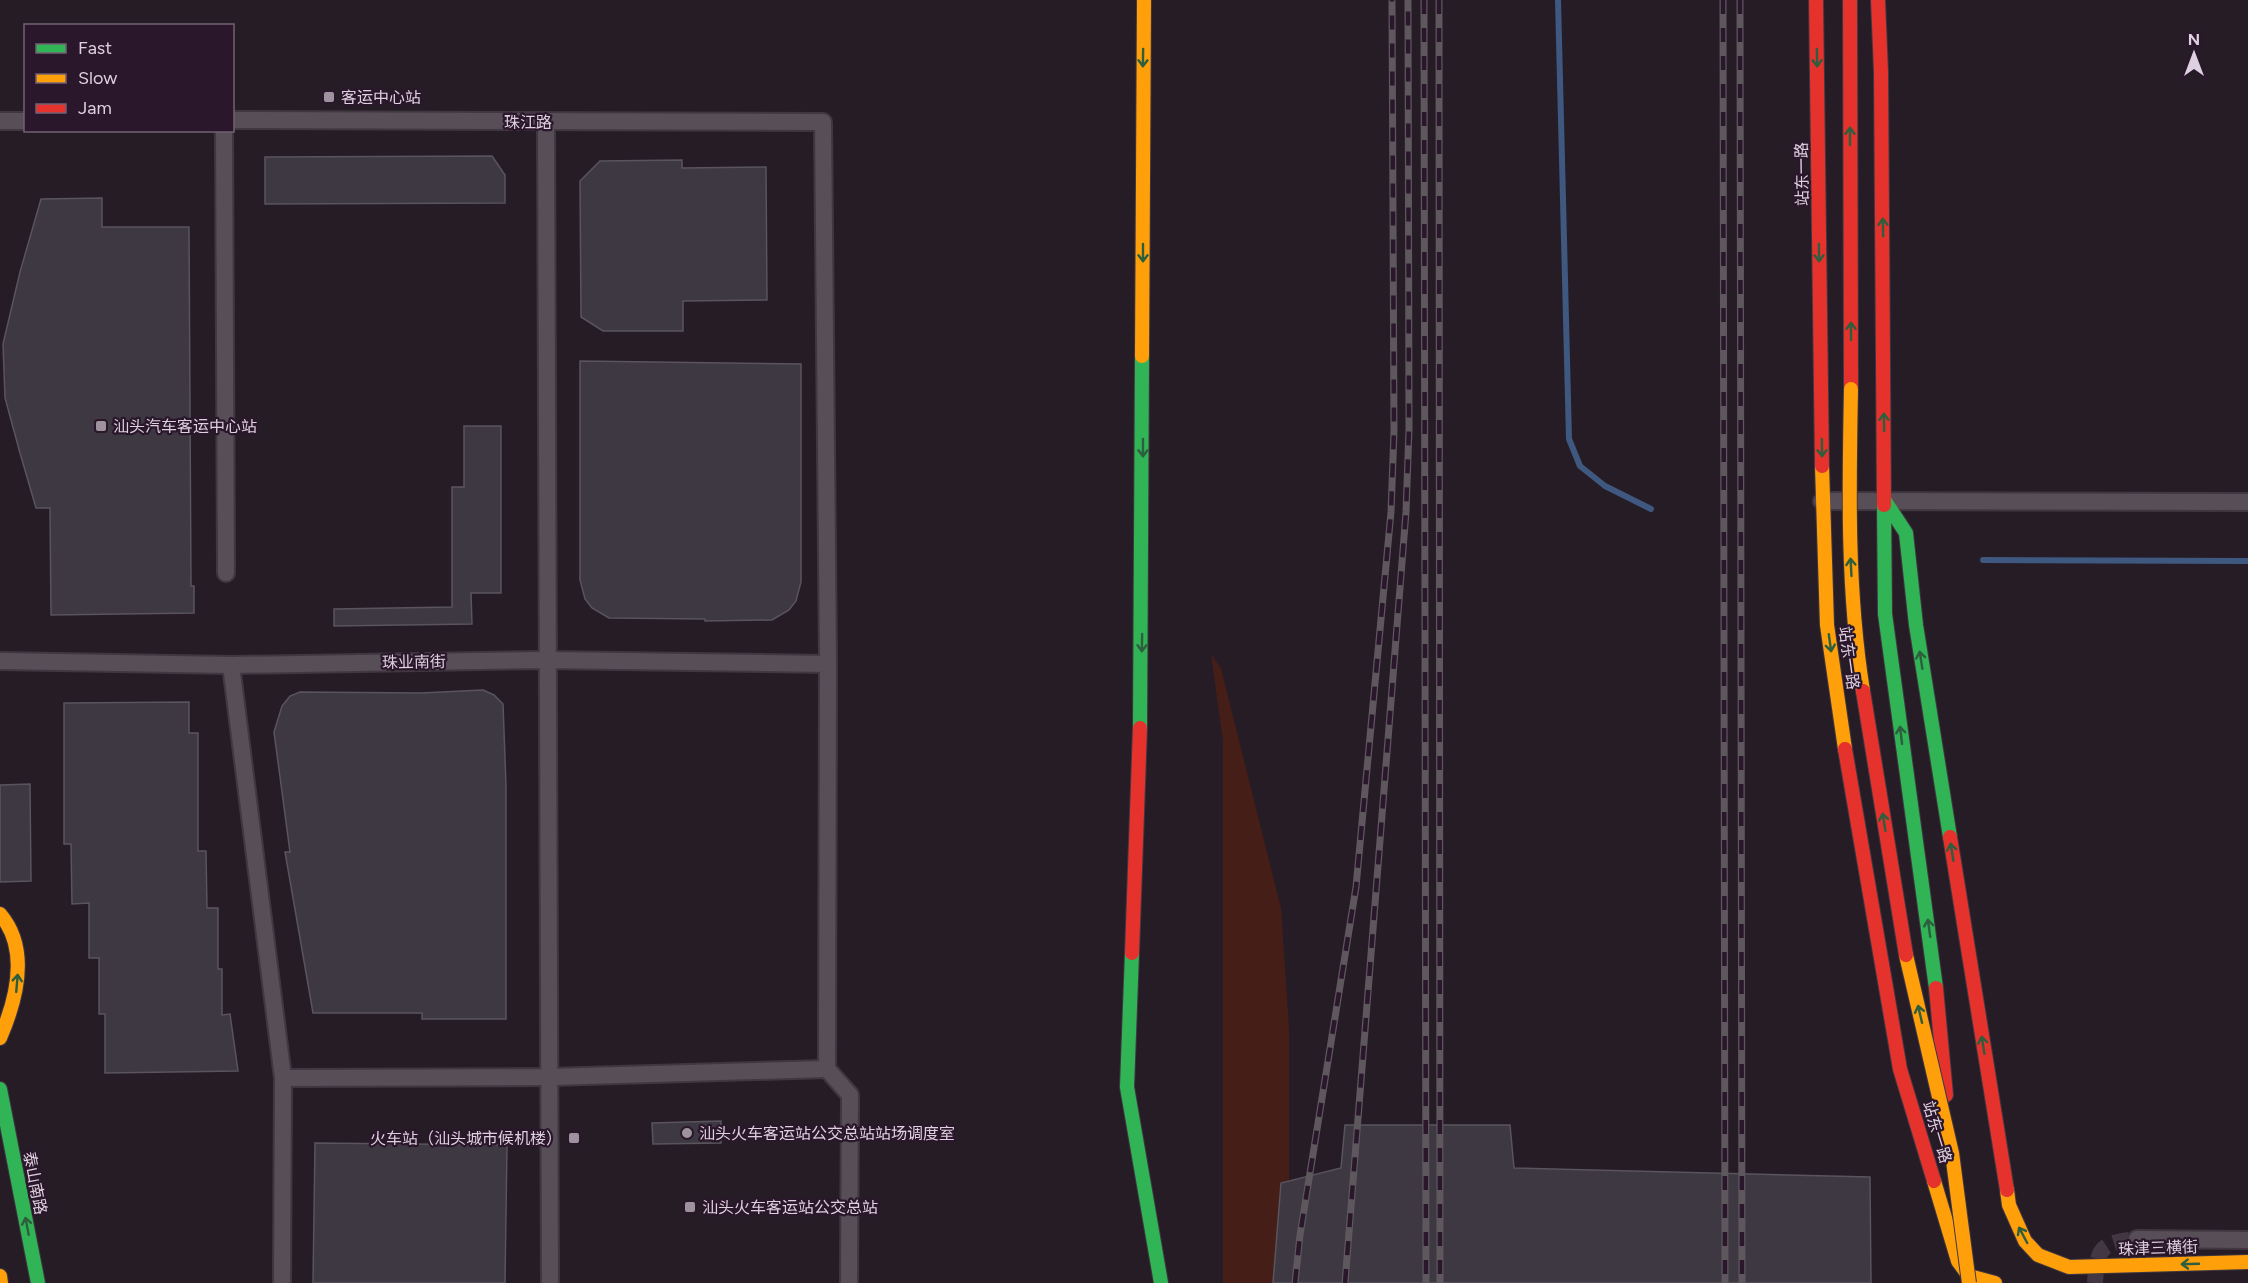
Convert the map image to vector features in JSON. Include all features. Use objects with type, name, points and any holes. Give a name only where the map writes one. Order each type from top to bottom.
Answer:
[{"type":"main road","points":[[1144,0],[1140,757],[1127,1087],[1161,1283]]},
{"type":"main road","name":"站东一路","points":[[1816,0],[1822,501],[1830,648],[1843,739],[1900,1069],[1958,1261],[1969,1276],[1995,1283]]},
{"type":"main road","points":[[1850,0],[1849,523],[1855,640],[1904,946],[1952,1153]]},
{"type":"main road","points":[[1878,0],[1881,72],[1885,614],[1934,963],[1952,1153],[1969,1283]]},
{"type":"main road","name":"珠津三横街","points":[[1885,501],[1906,533],[1916,625],[2009,1205],[2025,1241],[2038,1255],[2068,1267],[2248,1262]]},
{"type":"main road","points":[[0,914],[7,921],[19,963],[15,1002],[0,1038]]},
{"type":"main road","name":"泰山南路","points":[[0,1089],[38,1283]]},
{"type":"main road","points":[[0,1276],[1,1283]]},
{"type":"street","name":"珠江路","points":[[234,120],[823,122],[828,664]]},
{"type":"street","points":[[0,121],[24,121]]},
{"type":"street","points":[[546,122],[550,1283]]},
{"type":"street","points":[[224,132],[226,573]]},
{"type":"street","points":[[1822,501],[2248,502]]},
{"type":"street","name":"珠业南街","points":[[0,661],[231,665],[547,660],[828,664]]},
{"type":"street","points":[[828,664],[827,1069],[850,1095],[849,1283]]},
{"type":"street","points":[[231,665],[283,1078],[282,1283]]},
{"type":"street","points":[[283,1078],[550,1077],[827,1069]]},
{"type":"street","points":[[2137,1239],[2248,1240]]},
{"type":"shaded area","points":[[1211,654],[1221,668],[1281,908],[1289,1027],[1289,1283],[1223,1283],[1223,742]]},
{"type":"building","points":[[492,156],[505,175],[505,203],[265,204],[265,157]]},
{"type":"building","points":[[682,160],[682,168],[766,167],[767,300],[683,301],[683,331],[603,331],[581,317],[580,181],[600,161]]},
{"type":"building","name":"汕头汽车客运中心站","points":[[102,198],[102,227],[189,227],[191,586],[194,586],[194,613],[51,615],[50,508],[36,508],[20,453],[5,398],[3,344],[20,272],[41,199]]},
{"type":"building","points":[[580,361],[801,364],[801,582],[796,601],[789,610],[772,620],[705,621],[705,619],[609,618],[592,608],[585,599],[580,580]]},
{"type":"building","points":[[464,426],[501,426],[501,593],[471,593],[472,624],[334,626],[334,609],[452,607],[452,487],[464,487]]},
{"type":"building","points":[[483,690],[494,695],[503,704],[506,785],[506,1019],[422,1019],[422,1013],[313,1013],[285,852],[290,852],[274,732],[282,706],[290,696],[300,692],[421,693]]},
{"type":"building","points":[[189,702],[189,733],[198,733],[198,851],[206,851],[207,908],[218,908],[218,969],[222,969],[222,1015],[230,1014],[238,1071],[105,1073],[105,1014],[99,1014],[99,958],[89,958],[89,903],[72,904],[71,844],[64,844],[64,703]]},
{"type":"building","points":[[30,784],[31,881],[0,882],[0,785]]},
{"type":"building","name":"汕头火车客运站公交总站站场调度室","points":[[721,1121],[721,1143],[653,1144],[652,1123]]},
{"type":"building","points":[[1345,1125],[1510,1125],[1514,1168],[1870,1177],[1871,1283],[1273,1283],[1281,1183],[1341,1168]]},
{"type":"building","points":[[315,1143],[507,1145],[505,1283],[313,1283]]},
{"type":"waterway","points":[[1558,0],[1569,439],[1580,466],[1605,486],[1651,509]]},
{"type":"waterway","points":[[1983,560],[2248,561]]},
{"type":"tunnel","points":[[2095,1283],[2097,1262],[2103,1249],[2116,1242],[2137,1239]]},
{"type":"railway","points":[[1295,1283],[1300,1235],[1356,887],[1391,512],[1394,431],[1392,0]]},
{"type":"railway","points":[[1345,1283],[1406,512],[1409,429],[1408,0]]},
{"type":"railway","points":[[1424,0],[1426,1283]]},
{"type":"railway","points":[[1439,0],[1440,1283]]},
{"type":"railway","points":[[1723,0],[1725,1283]]},
{"type":"railway","points":[[1740,0],[1742,1283]]},
{"type":"traffic: fast","points":[[1140,728],[1142,356]]},
{"type":"traffic: fast","points":[[1885,501],[1906,533],[1916,625],[1950,837]]},
{"type":"traffic: fast","points":[[1884,505],[1885,614],[1936,988]]},
{"type":"traffic: fast","points":[[1132,953],[1127,1087],[1161,1283]]},
{"type":"traffic: fast","points":[[0,1089],[38,1283]]},
{"type":"traffic: slow","points":[[1142,356],[1144,0]]},
{"type":"traffic: slow","points":[[1851,389],[1852,578],[1863,691]]},
{"type":"traffic: slow","points":[[1822,466],[1827,625],[1845,749]]},
{"type":"traffic: slow","points":[[0,914],[15,943],[17,959],[15,992],[0,1038]]},
{"type":"traffic: slow","points":[[1906,955],[1952,1153],[1969,1283]]},
{"type":"traffic: slow","points":[[1934,1181],[1958,1261],[1969,1276],[1995,1283]]},
{"type":"traffic: slow","points":[[2007,1190],[2009,1205],[2025,1241],[2038,1255],[2069,1267],[2248,1262]]},
{"type":"traffic: slow","points":[[0,1276],[1,1283]]},
{"type":"traffic: jam","points":[[1816,0],[1822,466]]},
{"type":"traffic: jam","points":[[1850,0],[1851,389]]},
{"type":"traffic: jam","points":[[1878,0],[1881,72],[1884,505]]},
{"type":"traffic: jam","points":[[1863,691],[1906,955]]},
{"type":"traffic: jam","points":[[1132,953],[1140,728]]},
{"type":"traffic: jam","points":[[1845,749],[1900,1069],[1934,1181]]},
{"type":"traffic: jam","points":[[1950,837],[2007,1190]]},
{"type":"traffic: jam","points":[[1936,988],[1946,1095]]},
{"type":"place","name":"客运中心站","points":[[329,97]]},
{"type":"place","name":"汕头汽车客运中心站","points":[[101,426]]},
{"type":"place","name":"汕头火车客运站公交总站站场调度室","points":[[687,1133]]},
{"type":"place","name":"火车站（汕头城市候机楼）","points":[[574,1138]]},
{"type":"place","name":"汕头火车客运站公交总站","points":[[690,1207]]}]
